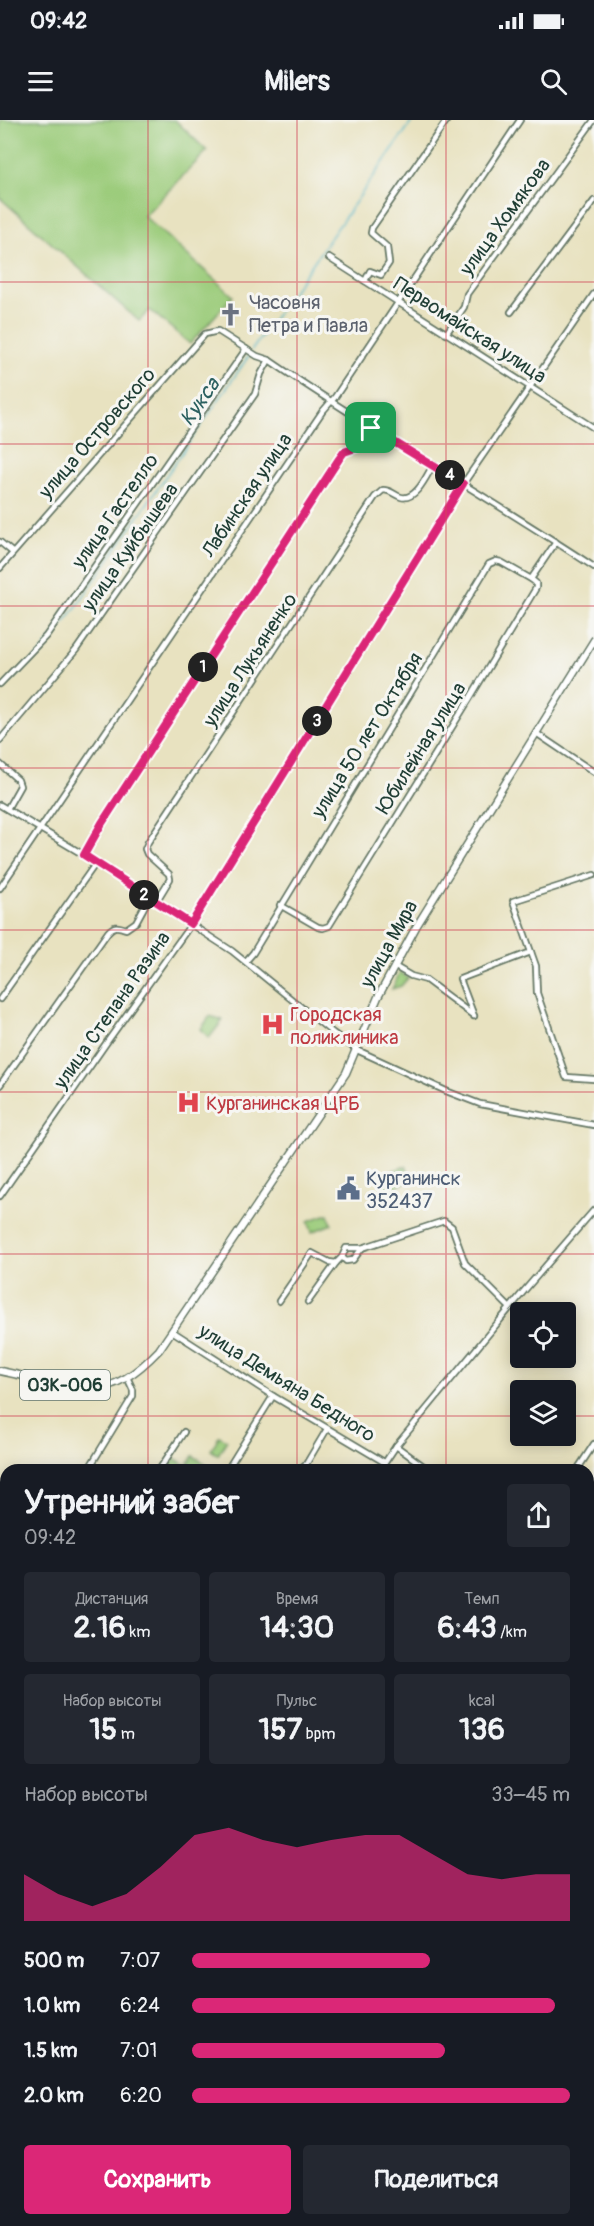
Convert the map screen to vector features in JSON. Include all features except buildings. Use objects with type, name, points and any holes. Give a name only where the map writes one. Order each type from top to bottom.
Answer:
[{"type":"main road","name":"улица Мира","points":[[127,1377],[159,1350],[346,1073],[378,997],[422,916],[594,640]]},
{"type":"main road","name":"03К-006","points":[[0,1371],[85,1389],[107,1388],[127,1377]]},
{"type":"street","points":[[365,281],[370,271],[381,275],[390,263],[387,247],[372,233],[372,228],[447,120]]},
{"type":"street","name":"Лабинская улица","points":[[0,888],[520,120]]},
{"type":"street","name":"улица Хомякова","points":[[446,334],[464,307],[467,294],[594,120]]},
{"type":"street","points":[[511,312],[594,201]]},
{"type":"street","name":"Первомайская улица","points":[[329,258],[594,428]]},
{"type":"street","name":"улица Степана Разина","points":[[0,1196],[191,924],[463,484],[594,294]]},
{"type":"street","name":"улица Островского","points":[[0,567],[205,334],[218,331],[248,350]]},
{"type":"street","points":[[248,350],[269,360],[371,428],[434,465],[594,567]]},
{"type":"street","name":"улица Гастелло","points":[[0,684],[46,636],[248,350]]},
{"type":"street","name":"улица Куйбышева","points":[[0,740],[76,650],[255,394],[261,374],[269,360]]},
{"type":"street","points":[[84,855],[102,823],[339,459],[344,452],[358,447],[371,428]]},
{"type":"street","name":"улица Лукьяненко","points":[[156,902],[170,879],[169,874],[147,854],[145,849],[148,842],[375,497],[383,490],[388,490],[402,498],[409,497],[434,465]]},
{"type":"street","points":[[0,542],[12,552]]},
{"type":"street","name":"Юбилейная улица","points":[[280,905],[318,927],[329,926],[536,588],[536,582],[531,579],[556,542]]},
{"type":"street","name":"улица 50 лет Октября","points":[[246,961],[489,564],[496,561],[501,562],[531,579]]},
{"type":"street","points":[[536,733],[594,772]]},
{"type":"street","points":[[0,764],[18,780],[20,786],[7,809]]},
{"type":"street","points":[[0,805],[84,855],[246,961],[357,1050],[480,1104],[594,1125]]},
{"type":"street","points":[[0,999],[96,863]]},
{"type":"street","points":[[594,875],[513,901],[536,966],[537,993],[566,1077],[594,1079]]},
{"type":"street","points":[[0,1084],[112,927],[118,926],[126,930],[131,927],[149,898]]},
{"type":"street","points":[[394,966],[411,976],[426,980],[474,1016],[460,979],[531,952]]},
{"type":"street","points":[[515,1302],[594,1210]]},
{"type":"street","points":[[308,1302],[342,1257],[346,1248],[350,1246],[362,1248],[444,1221],[452,1227],[465,1263],[510,1308],[384,1462]]},
{"type":"street","points":[[342,1257],[346,1261],[353,1260],[362,1248]]},
{"type":"street","points":[[279,1301],[312,1253],[336,1263]]},
{"type":"street","name":"улица Демьяна Бедного","points":[[172,1331],[273,1396],[384,1462]]},
{"type":"street","points":[[92,1464],[133,1396],[134,1390],[127,1377]]},
{"type":"street","points":[[231,1464],[273,1396]]},
{"type":"street","points":[[306,1464],[327,1429]]},
{"type":"street","points":[[163,1464],[184,1432]]},
{"type":"street","points":[[581,1464],[594,1444]]},
{"type":"street","name":"улица Демьяна Бедного","points":[[396,1446],[421,1464]]},
{"type":"green space","points":[[0,120],[175,120],[207,151],[144,216],[233,296],[190,344],[150,310],[139,321],[0,198]]},
{"type":"green space","points":[[400,972],[408,978],[401,986],[392,989]]},
{"type":"green space","points":[[210,1016],[223,1020],[209,1038],[201,1029]]},
{"type":"green space","points":[[406,1166],[412,1180],[387,1190],[381,1175]]},
{"type":"green space","points":[[328,1214],[332,1224],[312,1232],[308,1221]]},
{"type":"green space","points":[[219,1436],[227,1440],[218,1455],[211,1450]]},
{"type":"green space","points":[[193,1456],[206,1464],[188,1464]]},
{"type":"green space","points":[[174,1458],[184,1464],[170,1464]]},
{"type":"waterway","name":"Кукса","points":[[252,350],[413,120]]},
{"type":"waterway","name":"Кукса","points":[[0,691],[41,653],[76,607],[250,354]]},
{"type":"place","name":"Часовня Петра и Павла","points":[[231,314]]},
{"type":"place","name":"Городская поликлиника","points":[[272,1025]]},
{"type":"place","name":"Курганинская ЦРБ","points":[[188,1103]]},
{"type":"place","name":"Курганинск 352437","points":[[348,1189]]},
{"type":"route","points":[[371,428],[463,484],[191,924],[84,855],[102,823],[339,459],[344,452],[358,447],[371,428]]}]
